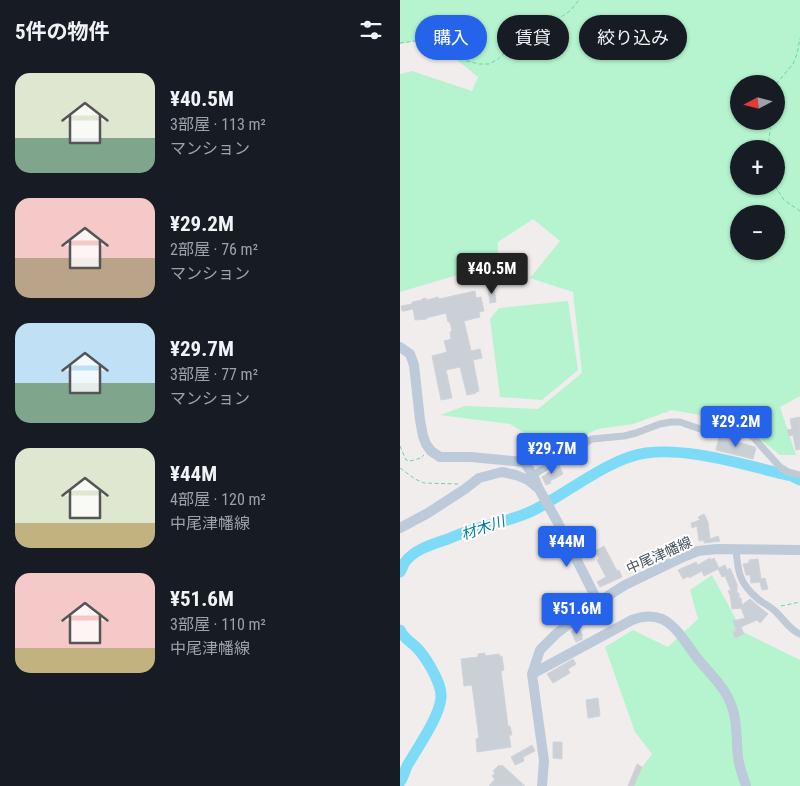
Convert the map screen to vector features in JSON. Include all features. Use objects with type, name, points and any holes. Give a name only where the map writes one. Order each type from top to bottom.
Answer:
[{"type":"street","points":[[400,347],[410,354],[414,365],[423,436],[431,451],[440,457],[471,457],[524,462],[533,475],[598,602]]},
{"type":"street","points":[[533,475],[592,439],[624,436],[671,422],[680,422],[703,430],[737,428],[745,431],[753,437],[780,467],[788,472],[800,475]]},
{"type":"street","points":[[400,528],[428,513],[479,478],[502,472],[528,480],[542,494]]},
{"type":"street","name":"中尾津幡線","points":[[542,786],[544,760],[532,674],[540,650],[557,633],[598,602],[625,585],[698,551],[717,549],[800,550]]},
{"type":"street","points":[[736,550],[737,566],[742,581],[758,599],[773,609],[790,628],[800,634]]},
{"type":"street","points":[[532,674],[632,620],[650,616],[660,618],[676,630],[721,685],[728,698],[735,716],[738,756],[746,786]]},
{"type":"path","points":[[400,43],[429,41],[442,50],[462,59],[479,64],[489,64],[497,60],[522,38],[570,11],[578,0]]},
{"type":"path","points":[[783,75],[793,64],[800,38]]},
{"type":"path","points":[[781,195],[784,200],[800,210]]},
{"type":"path","points":[[400,446],[406,460],[410,461],[422,458],[429,448]]},
{"type":"path","points":[[400,468],[424,483],[466,485],[472,483]]},
{"type":"path","points":[[773,609],[800,602]]},
{"type":"green space","points":[[400,0],[800,0],[800,396],[780,407],[796,455],[780,455],[739,422],[672,410],[633,424],[598,429],[553,450],[510,424],[440,415],[465,406],[538,409],[582,373],[573,292],[530,278],[560,241],[533,219],[498,242],[498,263],[400,292],[400,74],[412,71],[472,91],[478,77],[457,60],[487,60],[487,15],[415,15],[415,41],[400,44]]},
{"type":"green space","points":[[568,301],[578,370],[542,400],[500,397],[490,319],[499,308]]},
{"type":"green space","points":[[712,575],[743,632],[800,660],[800,786],[628,786],[652,754],[635,732],[605,647],[633,630],[668,647],[698,619],[690,590]]},
{"type":"building","points":[[494,287],[496,302],[490,303],[488,288]]},
{"type":"building","points":[[475,291],[476,298],[481,297],[484,311],[479,312],[480,317],[464,321],[471,351],[480,349],[482,358],[473,360],[479,391],[467,395],[460,367],[446,370],[452,398],[441,400],[432,356],[447,352],[444,341],[451,339],[450,322],[448,322],[446,313],[427,319],[415,320],[413,309],[402,311],[401,306],[426,298],[427,300],[438,297],[439,299]]},
{"type":"building","points":[[800,417],[800,449],[796,450],[793,435],[789,436],[787,430],[792,429],[790,419]]},
{"type":"building","points":[[725,436],[755,447],[753,459],[716,450],[719,437],[725,439]]},
{"type":"building","points":[[559,465],[563,474],[546,485],[542,477]]},
{"type":"building","points":[[704,514],[708,522],[710,539],[718,536],[720,541],[704,543],[705,540],[699,541],[697,526],[692,528],[691,523],[700,520],[698,517]]},
{"type":"building","points":[[604,546],[622,577],[600,587],[597,582],[606,577],[597,560],[599,558],[595,551]]},
{"type":"building","points":[[710,558],[711,560],[714,558],[719,568],[725,565],[727,570],[730,568],[737,584],[737,593],[739,593],[742,605],[750,599],[768,614],[760,623],[757,620],[741,627],[744,634],[735,638],[733,632],[736,629],[733,621],[745,618],[741,608],[732,609],[728,591],[731,590],[725,576],[722,577],[718,569],[704,576],[702,571],[683,579],[678,570],[696,562],[698,565]]},
{"type":"building","points":[[758,559],[761,579],[765,578],[768,589],[762,590],[760,582],[751,583],[750,575],[746,575],[743,564],[749,563],[749,560]]},
{"type":"building","points":[[578,627],[583,639],[576,642],[571,631]]},
{"type":"building","points":[[485,653],[485,656],[499,654],[500,657],[502,656],[504,670],[501,671],[508,726],[510,726],[512,735],[509,735],[511,747],[477,752],[476,739],[479,738],[472,685],[464,686],[461,659],[478,657],[478,654]]},
{"type":"building","points":[[573,659],[576,664],[568,669],[570,673],[553,683],[547,674]]},
{"type":"building","points":[[598,698],[600,716],[588,718],[586,700]]},
{"type":"building","points":[[553,742],[562,742],[562,759],[553,758]]},
{"type":"building","points":[[532,745],[535,751],[523,757],[524,761],[515,765],[511,757]]},
{"type":"building","points":[[637,764],[642,767],[634,786],[628,786]]},
{"type":"building","points":[[499,765],[502,765],[525,786],[489,786],[495,779],[492,776],[495,773],[493,771]]},
{"type":"waterway","name":"材木川","points":[[400,572],[409,557],[425,547],[534,510],[603,469],[632,456],[663,452],[700,455],[792,476],[800,480]]},
{"type":"waterway","name":"材木川","points":[[400,630],[427,661],[438,681],[441,694],[440,705],[433,722],[408,763],[400,782]]}]
